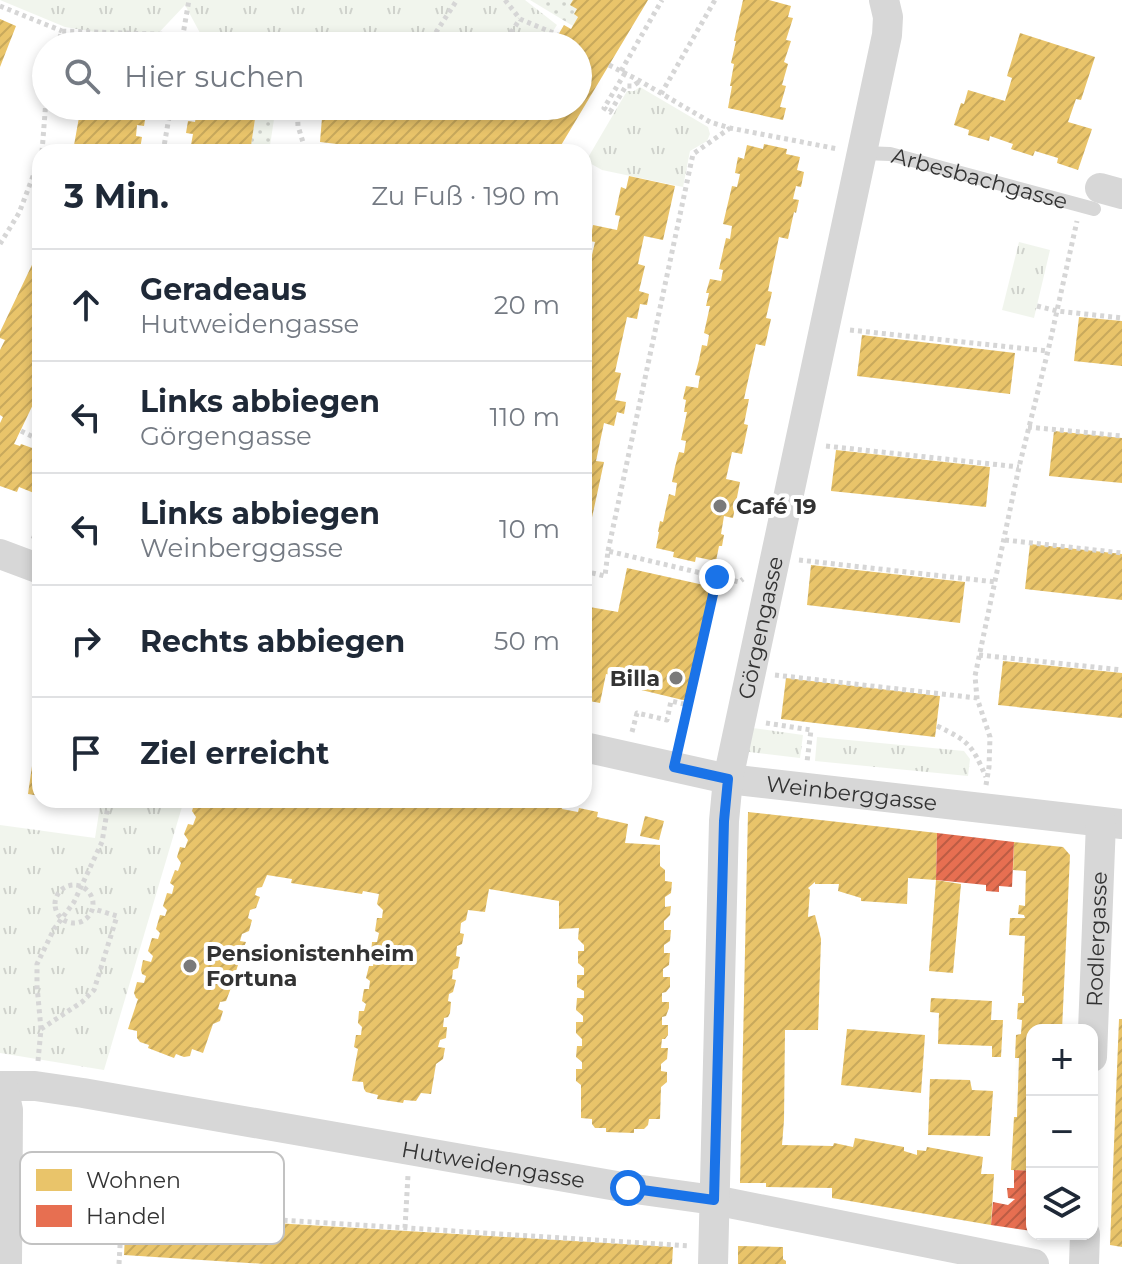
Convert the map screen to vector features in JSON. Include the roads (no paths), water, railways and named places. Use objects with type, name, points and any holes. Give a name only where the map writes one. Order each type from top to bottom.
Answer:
[{"type":"street","name":"Görgengasse","points":[[714,1256],[724,821],[728,779],[887,35],[885,0]]},
{"type":"street","points":[[0,554],[32,566]]},
{"type":"street","name":"Weinberggasse","points":[[592,749],[728,779],[1112,823]]},
{"type":"street","name":"Rodlergasse","points":[[1095,1024],[1112,823]]},
{"type":"street","points":[[1,1086],[8,1110],[7,1264]]},
{"type":"street","name":"Hutweidengasse","points":[[1,1086],[35,1086],[99,1096],[628,1188],[714,1200],[1034,1264]]},
{"type":"street","points":[[1084,1264],[1085,1240]]},
{"type":"lane","name":"Arbesbachgasse","points":[[863,153],[890,154],[1099,199]]},
{"type":"place","name":"Café 19","points":[[720,506]]},
{"type":"place","name":"Billa","points":[[676,678]]},
{"type":"place","name":"Pensionistenheim Fortuna","points":[[190,966]]}]
